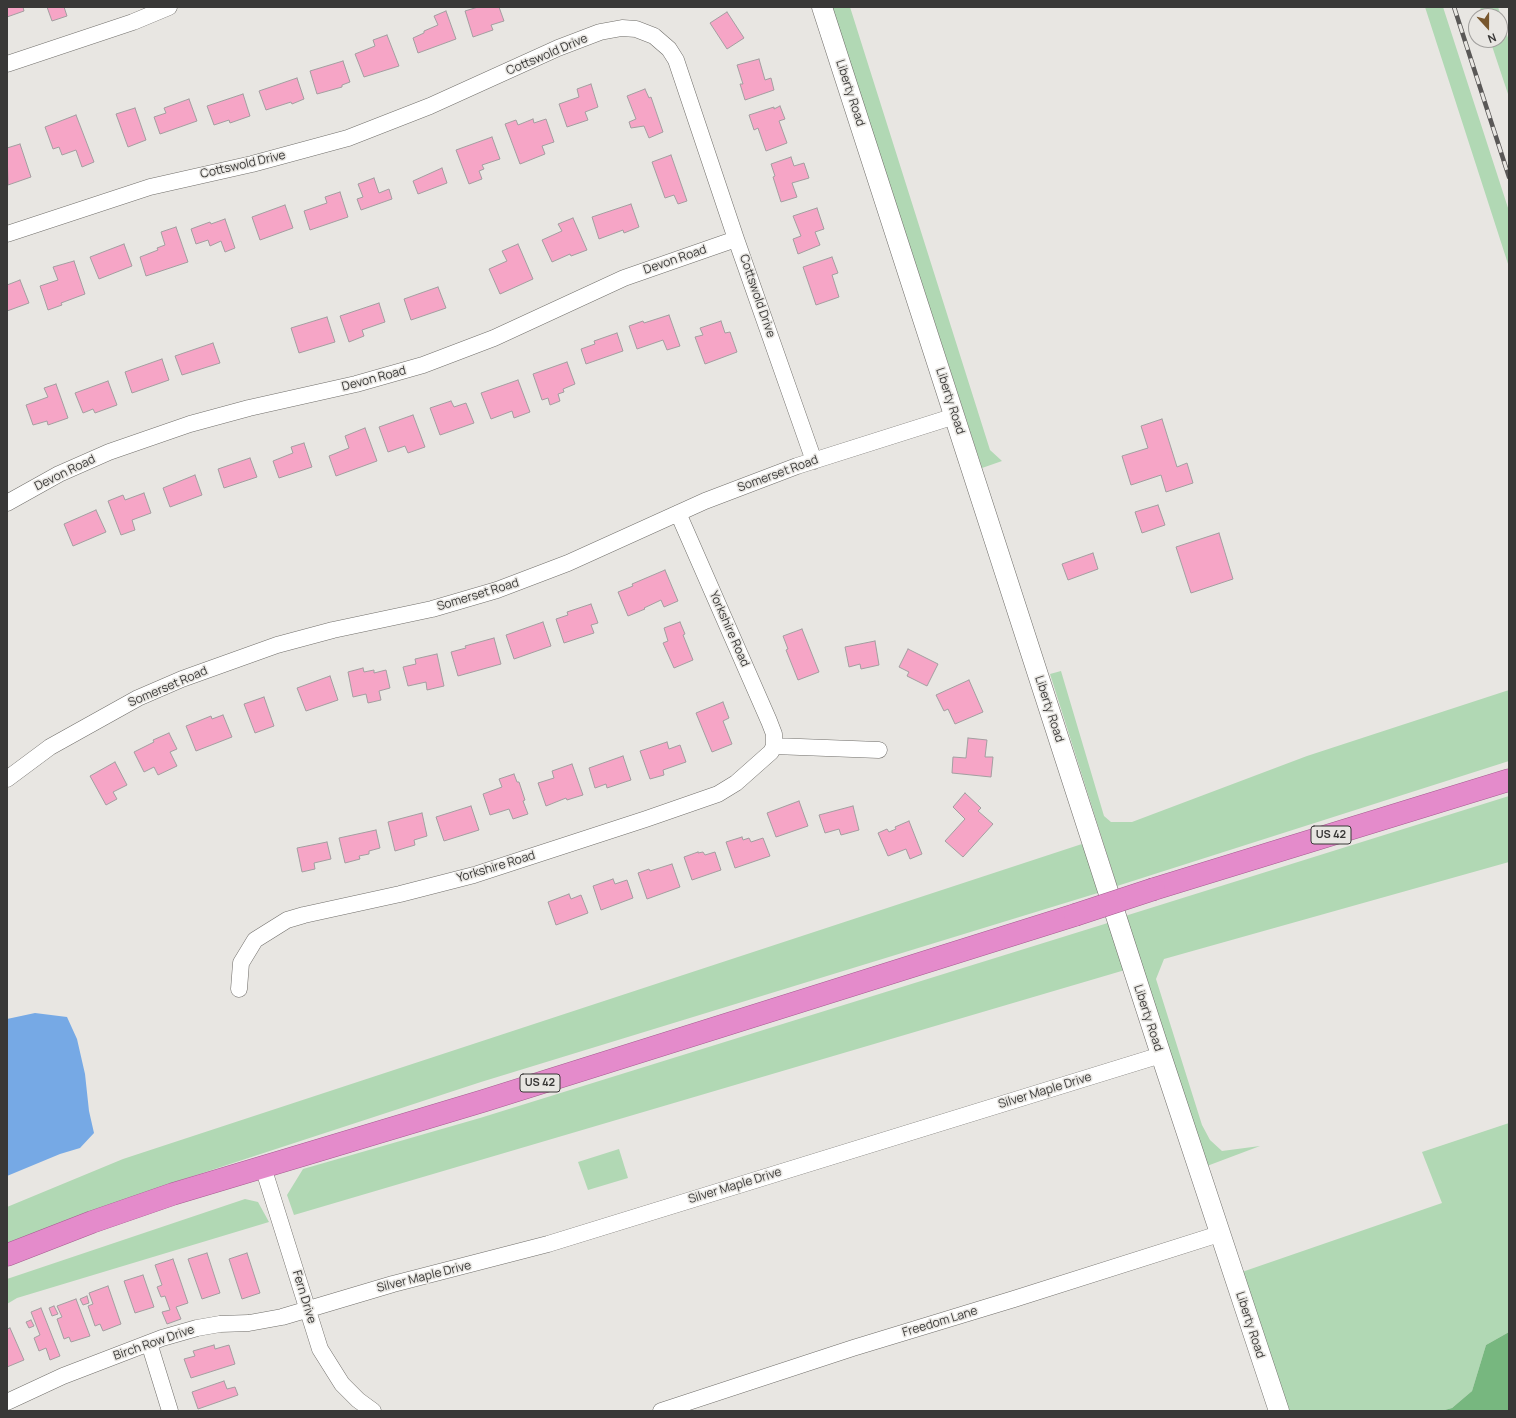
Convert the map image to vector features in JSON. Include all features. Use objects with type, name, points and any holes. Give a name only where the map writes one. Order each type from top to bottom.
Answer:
[{"type":"highway","name":"US 42","points":[[7,1255],[99,1219],[173,1194],[483,1101],[1154,889],[1509,780]]},
{"type":"street","points":[[7,64],[133,22],[169,7]]},
{"type":"street","name":"Liberty Road","points":[[822,7],[1160,1055],[1279,1411]]},
{"type":"street","name":"Cottswold Drive","points":[[7,234],[150,187],[252,164],[348,138],[430,106],[558,48],[600,32],[622,28],[636,29],[654,36],[669,49],[676,60],[736,239],[814,461]]},
{"type":"street","name":"Devon Road","points":[[7,503],[59,474],[109,452],[190,424],[249,408],[356,384],[423,365],[494,338],[624,278],[736,239]]},
{"type":"street","name":"Somerset Road","points":[[7,779],[50,747],[138,698],[182,679],[277,644],[333,630],[432,609],[497,590],[568,563],[705,501],[814,461],[955,416]]},
{"type":"street","name":"Yorkshire Road","points":[[239,989],[241,963],[255,940],[287,920],[474,875],[718,794],[736,783],[771,752],[774,746],[774,734],[769,721],[678,513]]},
{"type":"street","points":[[774,746],[879,750]]},
{"type":"street","name":"Silver Maple Drive","points":[[308,1309],[393,1284],[548,1244],[1160,1055]]},
{"type":"street","name":"Fern Drive","points":[[263,1167],[320,1349],[342,1384],[358,1400],[373,1411]]},
{"type":"street","name":"Freedom Lane","points":[[661,1411],[852,1348],[1219,1234]]},
{"type":"street","name":"Birch Row Drive","points":[[7,1402],[63,1376],[162,1338],[197,1328],[220,1324],[249,1323],[282,1317],[308,1309]]},
{"type":"street","points":[[149,1343],[170,1411]]},
{"type":"green space","points":[[832,7],[850,7],[990,450],[1002,461],[982,468]]},
{"type":"green space","points":[[1425,7],[1443,7],[1509,211],[1509,267]]},
{"type":"green space","points":[[1480,7],[1498,8],[1480,8]]},
{"type":"green space","points":[[1508,38],[1509,41],[1509,97],[1493,48],[1508,48]]},
{"type":"green space","points":[[1061,671],[1104,816],[1111,822],[1132,822],[1307,756],[1509,690],[1509,761],[1117,886],[1050,674]]},
{"type":"green space","points":[[1509,796],[1509,862],[1164,959],[1156,979],[1202,1125],[1210,1140],[1222,1151],[1260,1146],[1207,1166],[1125,916]]},
{"type":"green space","points":[[1085,843],[1101,892],[481,1082],[178,1181],[7,1245],[7,1207],[123,1159]]},
{"type":"green space","points":[[1111,922],[1125,970],[294,1215],[287,1195],[303,1169],[480,1118]]},
{"type":"green space","points":[[1509,1123],[1509,1332],[1486,1345],[1472,1391],[1452,1408],[1441,1411],[1289,1411],[1242,1272],[1442,1203],[1422,1152]]},
{"type":"green space","points":[[619,1149],[628,1178],[588,1190],[578,1162]]},
{"type":"green space","points":[[245,1199],[258,1202],[269,1222],[17,1298],[7,1304],[7,1279]]},
{"type":"green space","points":[[1509,1332],[1509,1411],[1441,1411],[1452,1408],[1472,1391],[1486,1345]]},
{"type":"water","points":[[35,1013],[67,1017],[77,1039],[85,1074],[89,1111],[94,1133],[80,1148],[60,1154],[7,1176],[7,1019]]},
{"type":"building","points":[[7,7],[23,7],[24,11],[7,17]]},
{"type":"building","points":[[47,7],[64,7],[67,16],[52,21]]},
{"type":"building","points":[[478,7],[499,7],[504,21],[491,25],[493,30],[473,37],[465,11]]},
{"type":"building","points":[[446,11],[456,39],[418,53],[413,38],[438,25],[434,16]]},
{"type":"building","points":[[727,12],[744,38],[727,49],[710,23]]},
{"type":"building","points":[[387,35],[399,66],[364,77],[355,54],[375,46],[373,40]]},
{"type":"building","points":[[759,59],[765,80],[771,78],[774,90],[745,100],[740,84],[743,84],[737,65]]},
{"type":"building","points":[[343,61],[350,82],[342,85],[342,87],[317,94],[310,71]]},
{"type":"building","points":[[297,78],[304,99],[292,104],[291,102],[266,110],[259,91]]},
{"type":"building","points":[[591,84],[598,107],[585,112],[588,120],[567,127],[559,104],[579,97],[577,89]]},
{"type":"building","points":[[645,89],[649,98],[651,97],[663,132],[649,138],[644,126],[631,128],[629,122],[636,119],[627,96]]},
{"type":"building","points":[[243,94],[250,116],[230,123],[229,120],[214,125],[207,106]]},
{"type":"building","points":[[189,99],[197,121],[160,134],[154,117],[166,113],[164,108]]},
{"type":"building","points":[[780,106],[785,119],[779,121],[787,143],[766,151],[758,128],[754,130],[749,115],[774,107],[774,109]]},
{"type":"building","points":[[135,108],[146,140],[128,147],[116,114]]},
{"type":"building","points":[[76,115],[94,162],[82,167],[76,150],[62,155],[59,147],[53,149],[45,127]]},
{"type":"building","points":[[533,119],[534,123],[546,119],[554,142],[542,146],[545,154],[520,164],[505,124],[516,120],[518,125]]},
{"type":"building","points":[[492,137],[500,159],[482,165],[484,169],[479,171],[482,179],[469,184],[456,150]]},
{"type":"building","points":[[20,144],[31,177],[8,185],[7,148]]},
{"type":"building","points":[[671,155],[687,201],[678,204],[674,195],[665,198],[652,162]]},
{"type":"building","points":[[791,157],[794,166],[804,163],[809,178],[792,183],[797,197],[781,202],[773,177],[775,176],[771,164]]},
{"type":"building","points":[[442,168],[447,183],[418,194],[413,181]]},
{"type":"building","points":[[374,178],[379,193],[389,189],[392,199],[361,210],[357,199],[363,197],[358,184]]},
{"type":"building","points":[[340,192],[348,217],[310,230],[304,211],[327,203],[325,197]]},
{"type":"building","points":[[631,204],[639,227],[624,233],[623,230],[599,239],[592,217]]},
{"type":"building","points":[[285,205],[293,228],[260,240],[252,217]]},
{"type":"building","points":[[817,208],[824,229],[815,232],[820,245],[798,254],[793,239],[801,236],[793,216]]},
{"type":"building","points":[[573,218],[587,250],[571,256],[570,254],[552,262],[542,240],[562,231],[558,224]]},
{"type":"building","points":[[225,219],[235,248],[225,252],[221,241],[210,246],[208,240],[196,244],[191,229],[210,222],[211,224]]},
{"type":"building","points":[[176,227],[188,262],[146,276],[140,257],[158,250],[157,248],[165,245],[161,232]]},
{"type":"building","points":[[124,244],[132,266],[99,279],[90,257]]},
{"type":"building","points":[[518,244],[533,279],[500,294],[489,269],[507,261],[502,251]]},
{"type":"building","points":[[832,257],[838,273],[832,275],[839,297],[816,305],[803,267]]},
{"type":"building","points":[[74,261],[85,294],[61,303],[62,305],[48,310],[40,286],[58,280],[53,267]]},
{"type":"building","points":[[20,280],[29,303],[7,311],[7,285]]},
{"type":"building","points":[[438,287],[446,308],[411,320],[404,299]]},
{"type":"building","points":[[379,303],[385,322],[362,330],[364,336],[349,342],[340,316]]},
{"type":"building","points":[[669,315],[680,346],[667,350],[663,340],[637,349],[629,326]]},
{"type":"building","points":[[327,317],[335,342],[299,353],[291,328]]},
{"type":"building","points":[[721,321],[725,333],[730,332],[737,352],[705,364],[695,337],[703,335],[700,328]]},
{"type":"building","points":[[617,333],[623,351],[586,364],[581,349],[595,344],[594,341]]},
{"type":"building","points":[[213,343],[220,363],[182,375],[175,356]]},
{"type":"building","points":[[162,359],[169,380],[132,393],[125,372]]},
{"type":"building","points":[[567,362],[575,384],[563,389],[564,392],[558,394],[560,401],[550,405],[548,398],[542,400],[533,374]]},
{"type":"building","points":[[518,380],[530,412],[514,418],[512,411],[491,419],[481,393]]},
{"type":"building","points":[[108,381],[117,405],[95,413],[93,409],[83,413],[75,393]]},
{"type":"building","points":[[56,384],[68,418],[48,425],[47,421],[33,425],[26,405],[48,397],[44,388]]},
{"type":"building","points":[[451,401],[454,407],[466,403],[474,423],[440,435],[430,408]]},
{"type":"building","points":[[413,415],[425,447],[408,453],[405,446],[388,452],[379,427]]},
{"type":"building","points":[[1162,419],[1177,467],[1187,463],[1193,483],[1166,492],[1161,475],[1131,485],[1122,456],[1148,448],[1141,426]]},
{"type":"building","points":[[365,428],[377,461],[336,476],[329,456],[349,448],[345,436]]},
{"type":"building","points":[[304,443],[312,467],[279,478],[273,461],[293,453],[291,447]]},
{"type":"building","points":[[250,458],[257,477],[224,488],[218,469]]},
{"type":"building","points":[[195,475],[202,495],[170,507],[163,488]]},
{"type":"building","points":[[144,493],[151,513],[132,520],[135,530],[121,535],[108,501],[123,495],[125,500]]},
{"type":"building","points":[[1158,505],[1165,525],[1142,533],[1135,512]]},
{"type":"building","points":[[96,510],[106,532],[73,546],[64,524]]},
{"type":"building","points":[[1219,533],[1233,579],[1191,593],[1176,547]]},
{"type":"building","points":[[1093,553],[1098,569],[1068,580],[1062,564]]},
{"type":"building","points":[[665,570],[678,601],[664,607],[661,600],[628,616],[618,592],[633,586],[632,584]]},
{"type":"building","points":[[591,604],[598,623],[591,625],[594,633],[564,643],[556,619],[568,615],[567,612]]},
{"type":"building","points":[[543,622],[551,646],[514,659],[506,635]]},
{"type":"building","points":[[680,622],[685,634],[683,635],[693,660],[674,668],[663,643],[668,641],[664,628]]},
{"type":"building","points":[[802,629],[819,672],[798,680],[786,650],[788,649],[783,636]]},
{"type":"building","points":[[494,638],[501,664],[458,676],[451,652],[466,648],[465,646]]},
{"type":"building","points":[[875,641],[879,665],[861,669],[860,664],[849,667],[845,647]]},
{"type":"building","points":[[908,649],[938,664],[927,686],[907,676],[909,672],[899,667]]},
{"type":"building","points":[[437,654],[444,686],[427,690],[426,682],[408,686],[403,667],[416,664],[415,659]]},
{"type":"building","points":[[363,668],[364,672],[374,670],[374,673],[386,670],[390,688],[379,691],[381,700],[368,703],[366,694],[353,697],[348,672]]},
{"type":"building","points":[[330,676],[338,700],[306,711],[297,688]]},
{"type":"building","points":[[969,680],[983,712],[955,724],[948,709],[944,711],[936,695]]},
{"type":"building","points":[[264,697],[274,726],[255,733],[244,704]]},
{"type":"building","points":[[723,702],[729,718],[723,721],[732,744],[712,752],[696,713]]},
{"type":"building","points":[[223,715],[232,737],[196,751],[186,726],[211,716],[212,719]]},
{"type":"building","points":[[169,733],[177,749],[170,752],[177,766],[158,775],[154,767],[144,772],[134,752],[154,742],[153,740]]},
{"type":"building","points":[[968,738],[987,740],[985,757],[993,757],[991,777],[952,773],[953,757],[966,758]]},
{"type":"building","points":[[667,742],[669,749],[680,745],[686,762],[663,770],[664,775],[650,779],[640,751]]},
{"type":"building","points":[[623,756],[631,780],[607,788],[606,784],[595,788],[589,768]]},
{"type":"building","points":[[115,762],[127,785],[113,792],[117,799],[106,805],[90,776]]},
{"type":"building","points":[[572,764],[583,795],[567,800],[566,798],[546,806],[538,783],[554,778],[552,771]]},
{"type":"building","points":[[514,774],[517,782],[519,782],[525,800],[523,801],[528,814],[513,819],[509,809],[490,815],[483,794],[502,787],[499,779]]},
{"type":"building","points":[[965,793],[981,808],[978,811],[993,824],[963,857],[945,841],[965,819],[953,807]]},
{"type":"building","points":[[799,801],[808,826],[776,837],[767,813]]},
{"type":"building","points":[[471,806],[479,830],[444,841],[436,817]]},
{"type":"building","points":[[853,806],[859,830],[841,835],[839,829],[825,833],[819,815]]},
{"type":"building","points":[[422,813],[427,836],[414,840],[415,845],[395,851],[388,822]]},
{"type":"building","points":[[909,821],[922,854],[910,859],[906,849],[888,856],[878,833],[887,829],[889,832],[896,829],[895,827]]},
{"type":"building","points":[[376,830],[380,848],[369,851],[369,854],[359,856],[360,859],[345,863],[339,838]]},
{"type":"building","points":[[742,837],[743,840],[749,838],[751,842],[763,838],[770,856],[735,868],[726,842]]},
{"type":"building","points":[[327,842],[331,859],[314,863],[315,869],[302,872],[297,848]]},
{"type":"building","points":[[698,852],[703,852],[705,855],[715,852],[721,870],[692,880],[684,857]]},
{"type":"building","points":[[672,864],[680,887],[647,899],[638,873]]},
{"type":"building","points":[[613,879],[615,884],[627,880],[633,898],[601,910],[593,886]]},
{"type":"building","points":[[569,894],[571,899],[581,895],[588,913],[556,925],[548,902]]},
{"type":"building","points":[[207,1253],[220,1293],[202,1299],[188,1259]]},
{"type":"building","points":[[247,1253],[260,1293],[242,1299],[229,1259]]},
{"type":"building","points":[[173,1259],[188,1303],[176,1307],[181,1319],[167,1324],[162,1312],[170,1310],[165,1296],[161,1297],[157,1287],[162,1285],[155,1265]]},
{"type":"building","points":[[143,1275],[154,1307],[135,1313],[124,1281]]},
{"type":"building","points":[[108,1286],[121,1324],[103,1331],[100,1324],[95,1326],[88,1306],[93,1304],[89,1293]]},
{"type":"building","points":[[87,1296],[89,1303],[83,1305],[80,1299]]},
{"type":"building","points":[[76,1299],[90,1336],[71,1342],[69,1337],[64,1339],[57,1319],[62,1317],[57,1306]]},
{"type":"building","points":[[54,1306],[58,1314],[52,1316],[49,1308]]},
{"type":"building","points":[[41,1308],[60,1356],[50,1360],[46,1348],[39,1351],[34,1338],[40,1335],[31,1312]]},
{"type":"building","points":[[31,1320],[34,1326],[29,1328],[26,1322]]},
{"type":"building","points":[[10,1328],[24,1360],[7,1367],[7,1329]]},
{"type":"building","points":[[214,1345],[215,1349],[229,1345],[235,1364],[191,1378],[184,1359],[195,1356],[193,1351]]},
{"type":"building","points":[[224,1381],[227,1389],[235,1387],[238,1395],[198,1409],[192,1392]]},
{"type":"railway","points":[[1454,7],[1509,177]]}]
